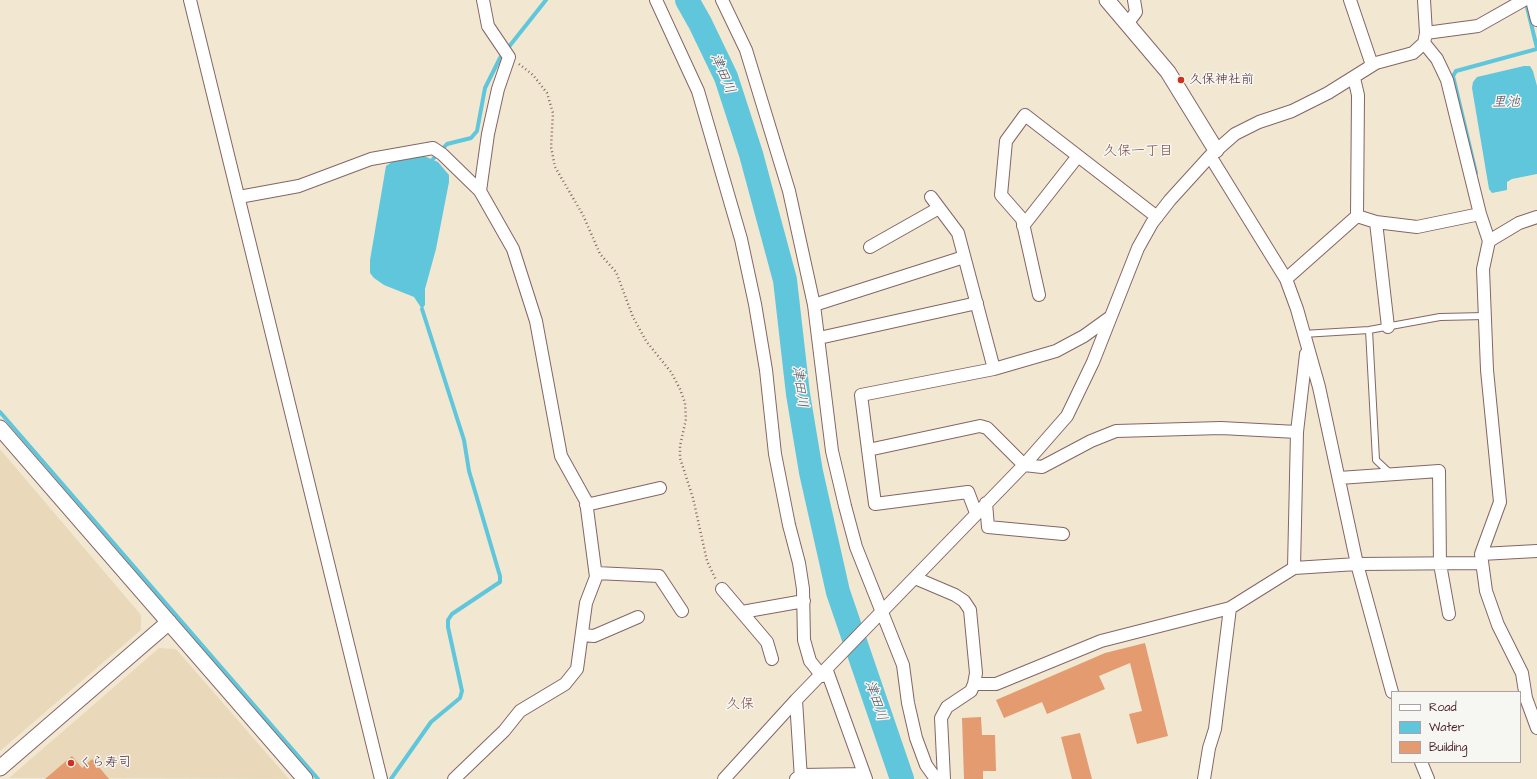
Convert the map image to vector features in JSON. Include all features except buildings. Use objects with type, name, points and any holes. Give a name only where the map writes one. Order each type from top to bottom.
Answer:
[{"type":"street","points":[[190,0],[381,779]]},
{"type":"street","points":[[480,191],[488,134],[506,53],[488,26],[483,0]]},
{"type":"street","points":[[656,0],[698,91],[741,239],[755,304],[766,370],[775,454],[789,525],[799,563],[804,600],[804,640],[810,661],[824,673],[865,776],[800,778],[796,700]]},
{"type":"street","points":[[722,0],[746,50],[789,191],[814,305],[832,452],[856,547],[903,664],[908,703],[916,738],[926,765],[936,779]]},
{"type":"street","points":[[1107,0],[1168,72],[1286,279],[1319,387],[1357,564],[1392,691]]},
{"type":"street","points":[[1127,24],[1136,12],[1134,0]]},
{"type":"street","points":[[1350,0],[1372,66]]},
{"type":"street","points":[[1424,0],[1425,38],[1447,80],[1480,214],[1489,241],[1483,269],[1487,370],[1500,502],[1482,559],[1486,591],[1498,625],[1522,673],[1526,698],[1537,728]]},
{"type":"street","points":[[724,779],[796,700],[824,673],[976,513],[1024,465],[1067,416],[1093,362],[1138,248],[1157,217],[1213,153],[1235,134],[1259,122],[1292,111],[1354,78],[1372,66],[1413,53],[1425,38],[1478,26],[1524,0]]},
{"type":"street","points":[[1532,0],[1537,20]]},
{"type":"street","points":[[1286,279],[1357,216],[1358,95],[1354,78]]},
{"type":"street","points":[[1040,294],[1022,219],[1001,195],[1006,141],[1025,115],[1157,217]]},
{"type":"street","points":[[239,197],[299,186],[371,159],[437,151],[480,191],[513,249],[536,321],[561,456],[586,501],[596,573],[586,603],[578,669],[565,684],[520,711],[504,731],[454,779]]},
{"type":"street","points":[[1023,226],[1078,156]]},
{"type":"street","points":[[931,197],[958,233],[994,369]]},
{"type":"street","points":[[870,246],[939,208]]},
{"type":"street","points":[[1357,216],[1376,222],[1417,227],[1480,214]]},
{"type":"street","points":[[1489,241],[1519,223],[1537,217]]},
{"type":"street","points":[[1376,222],[1388,327]]},
{"type":"street","points":[[814,305],[964,257]]},
{"type":"street","points":[[819,338],[977,303]]},
{"type":"street","points":[[976,513],[968,492],[874,504],[861,395],[994,369],[1056,351],[1084,336],[1110,318]]},
{"type":"street","points":[[1294,568],[1297,432],[1307,350]]},
{"type":"street","points":[[868,450],[980,426],[987,428],[1024,465],[1042,467],[1091,441],[1116,431],[1221,428],[1297,432]]},
{"type":"street","points":[[0,428],[305,779]]},
{"type":"street","points":[[1339,478],[1439,471],[1440,564],[1449,614]]},
{"type":"street","points":[[586,506],[660,488]]},
{"type":"street","points":[[986,503],[988,527],[1063,534]]},
{"type":"street","points":[[974,684],[996,684],[1102,640],[1230,608],[1294,568],[1357,564],[1440,564],[1537,550]]},
{"type":"street","points":[[596,573],[659,576],[682,611]]},
{"type":"street","points":[[915,578],[954,595],[964,601],[970,610],[976,673],[971,691],[947,707],[941,718],[944,779]]},
{"type":"street","points":[[722,589],[767,642],[772,659]]},
{"type":"street","points":[[742,612],[804,600]]},
{"type":"street","points":[[1204,779],[1209,748],[1215,729],[1230,608]]},
{"type":"street","points":[[582,635],[594,636],[638,617]]},
{"type":"street","points":[[0,768],[169,622]]},
{"type":"street","points":[[1421,763],[1428,779]]},
{"type":"lane","points":[[1303,334],[1369,330],[1440,317],[1485,316]]},
{"type":"lane","points":[[1369,330],[1376,460],[1392,474]]},
{"type":"path","points":[[506,53],[533,75],[547,93],[553,113],[551,148],[555,167],[583,215],[600,254],[616,272],[633,317],[646,341],[671,372],[680,389],[685,404],[686,419],[680,446],[680,458],[693,498],[707,561],[722,589]]},
{"type":"shaded area","points":[[0,449],[141,615],[141,630],[0,751]]},
{"type":"shaded area","points":[[159,648],[176,649],[289,779],[9,778]]},
{"type":"water","name":"里池","points":[[1524,66],[1530,66],[1537,86],[1537,174],[1512,179],[1507,182],[1507,190],[1492,193],[1489,189],[1472,88],[1473,82],[1477,77]]},
{"type":"water","points":[[424,156],[438,162],[449,175],[449,182],[436,249],[425,289],[425,305],[422,309],[414,297],[384,285],[374,278],[370,273],[370,260],[386,166],[392,162]]},
{"type":"waterway","points":[[433,159],[447,144],[471,138],[477,131],[485,88],[500,58],[546,0]]},
{"type":"waterway","name":"津田川","points":[[687,0],[700,23],[726,77],[751,154],[785,280],[798,394],[811,472],[838,592],[902,779]]},
{"type":"waterway","points":[[1527,7],[1537,48]]},
{"type":"waterway","points":[[1476,173],[1453,76],[1456,71],[1537,49]]},
{"type":"waterway","points":[[391,779],[431,722],[460,698],[462,691],[448,627],[448,620],[452,614],[500,582],[500,576],[469,471],[464,440],[422,309]]},
{"type":"waterway","points":[[0,412],[318,779]]},
{"type":"place","name":"久保神社前","points":[[1181,80]]},
{"type":"place","name":"くら寿司","points":[[71,763]]},
{"type":"district","name":"久保一丁目","points":[[1138,152]]},
{"type":"district","name":"久保","points":[[740,705]]}]
